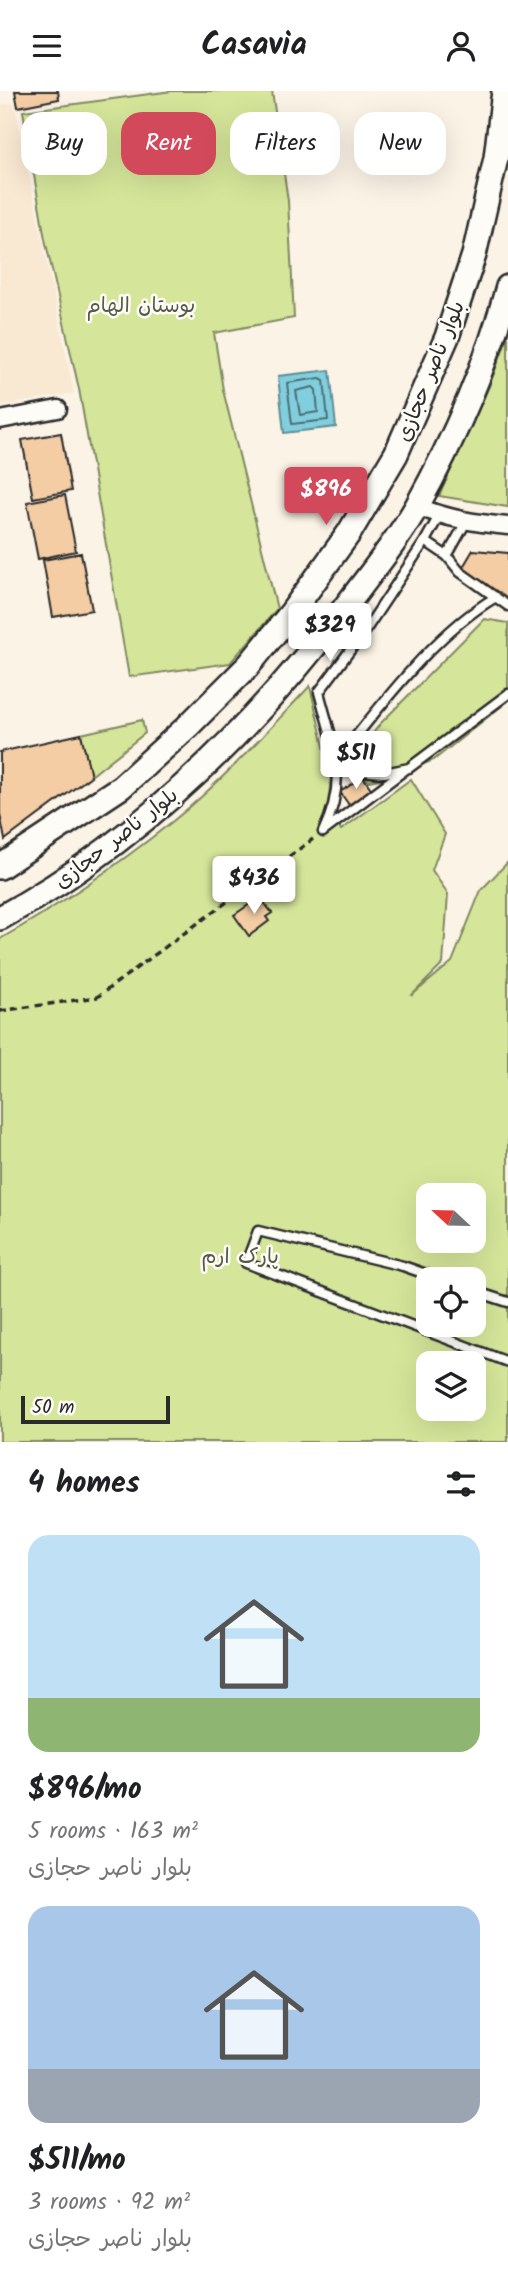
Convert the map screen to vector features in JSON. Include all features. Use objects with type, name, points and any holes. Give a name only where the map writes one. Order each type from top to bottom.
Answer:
[{"type":"main road","name":"بلوار ناصر حجازی","points":[[0,867],[121,787],[187,727],[248,666],[292,612],[349,533],[396,454],[447,337],[474,255],[496,158],[504,91]]},
{"type":"main road","name":"بلوار ناصر حجازی","points":[[0,918],[48,892],[113,845],[216,757],[311,653],[395,541],[417,506],[451,438],[508,287]]},
{"type":"street","points":[[0,420],[58,409]]},
{"type":"street","points":[[417,506],[439,516],[508,526]]},
{"type":"lane","points":[[323,832],[334,810],[338,786],[336,761],[319,692],[369,625],[439,516]]},
{"type":"lane","points":[[447,556],[466,521]]},
{"type":"lane","points":[[425,541],[447,556],[460,572],[508,606]]},
{"type":"lane","points":[[336,761],[363,727],[445,637],[478,607],[496,597]]},
{"type":"lane","points":[[323,832],[508,694]]},
{"type":"lane","points":[[336,761],[359,771],[384,773],[409,768]]},
{"type":"lane","points":[[416,1271],[258,1231],[246,1263],[416,1327]]},
{"type":"lane","points":[[486,1295],[508,1302]]},
{"type":"lane","points":[[443,1337],[507,1361],[508,1351]]},
{"type":"path","points":[[0,1011],[97,997],[323,832]]},
{"type":"shaded area","points":[[14,103],[21,137],[21,175],[29,175],[74,393],[0,406],[0,105]]},
{"type":"green space","name":"بوستان الهام","points":[[172,91],[272,91],[275,112],[230,112],[230,175],[284,175],[294,318],[214,333],[223,390],[277,609],[230,663],[129,677],[79,389],[45,239],[34,175],[107,175],[107,112],[23,111]]},
{"type":"green space","points":[[508,336],[508,507],[439,496],[490,384]]},
{"type":"green space","points":[[484,619],[508,623],[508,701],[434,760],[392,777],[369,781],[352,772],[355,757],[381,723]]},
{"type":"green space","name":"پارک ارم","points":[[310,686],[331,777],[328,803],[341,830],[411,779],[445,834],[432,870],[448,894],[443,964],[411,996],[452,962],[481,890],[508,862],[508,1442],[0,1442],[0,939],[132,853],[227,773]]},
{"type":"green space","points":[[142,720],[145,733],[91,776],[81,734]]},
{"type":"water","points":[[330,370],[336,427],[284,433],[278,376]]},
{"type":"building","points":[[15,91],[58,91],[59,99],[18,107]]},
{"type":"building","points":[[61,433],[71,491],[33,498],[22,440]]},
{"type":"building","points":[[65,495],[76,551],[38,559],[27,502]]},
{"type":"building","points":[[473,550],[508,553],[508,601],[460,572]]},
{"type":"building","points":[[81,553],[92,610],[53,617],[43,560]]},
{"type":"building","points":[[81,734],[91,776],[5,840],[0,814],[0,752]]},
{"type":"building","points":[[363,777],[372,790],[349,805],[340,792]]},
{"type":"building","points":[[260,897],[272,913],[266,917],[269,921],[249,936],[234,915]]}]
